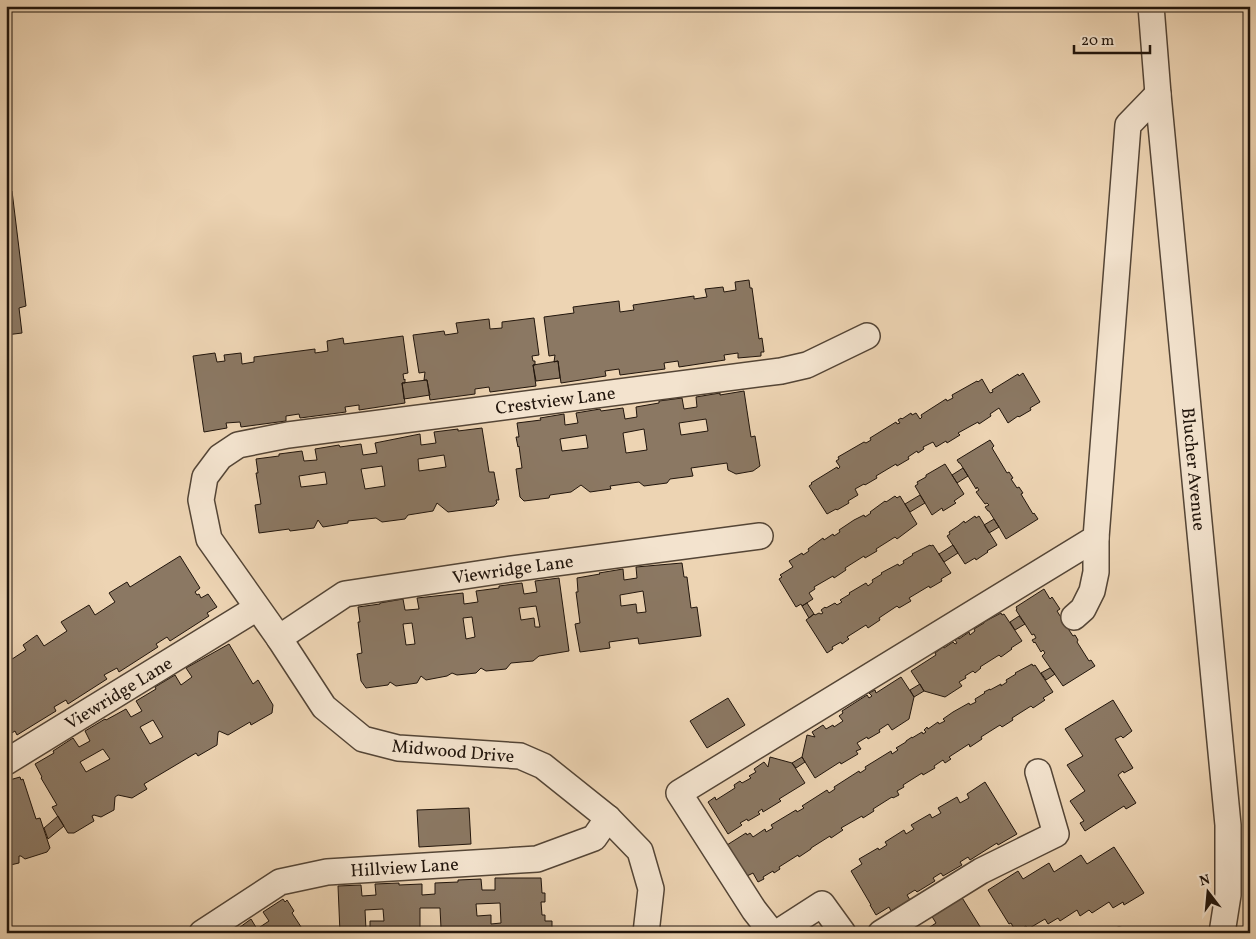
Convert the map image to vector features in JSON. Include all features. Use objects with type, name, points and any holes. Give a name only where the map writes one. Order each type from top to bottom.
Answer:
[{"type":"street","name":"Blucher Avenue","points":[[1151,6],[1228,825],[1228,895],[1222,933]]},
{"type":"street","points":[[1074,617],[1083,609],[1092,591],[1096,572],[1096,538],[1128,125],[1158,94]]},
{"type":"street","name":"Crestview Lane","points":[[238,445],[288,435],[781,371],[807,365],[867,336]]},
{"type":"street","name":"Midwood Drive","points":[[238,445],[220,457],[205,477],[201,500],[209,539],[279,638],[324,707],[363,740],[398,748],[520,756],[543,766],[608,818],[640,851],[651,889],[646,933]]},
{"type":"street","name":"Viewridge Lane","points":[[279,638],[345,594],[511,569],[760,536]]},
{"type":"street","points":[[772,933],[754,910],[679,793],[1096,538]]},
{"type":"street","name":"Viewridge Lane","points":[[6,762],[257,608]]},
{"type":"street","points":[[881,933],[981,871],[1056,834],[1038,772]]},
{"type":"street","name":"Hillview Lane","points":[[202,933],[280,882],[327,872],[537,859],[594,838],[608,818]]},
{"type":"street","points":[[778,933],[822,904],[842,933]]},
{"type":"building","points":[[12,191],[26,306],[19,308],[22,333],[6,335],[6,192]]},
{"type":"building","points":[[749,280],[750,288],[752,288],[759,339],[762,338],[764,352],[761,352],[761,356],[738,358],[738,353],[724,355],[725,360],[679,367],[678,361],[664,363],[665,369],[620,375],[619,369],[605,371],[606,376],[561,383],[558,361],[554,362],[555,355],[549,356],[544,317],[574,313],[573,307],[619,301],[620,312],[634,310],[633,305],[694,296],[694,299],[707,297],[705,289],[723,287],[724,292],[736,290],[735,282]]},
{"type":"building","points":[[534,318],[539,355],[532,356],[533,361],[535,361],[535,365],[533,365],[536,386],[490,392],[489,387],[475,389],[475,394],[430,400],[427,380],[424,380],[425,372],[419,373],[413,335],[444,331],[445,335],[458,333],[456,323],[489,319],[490,329],[502,328],[502,322]]},
{"type":"building","points":[[403,336],[408,373],[403,374],[405,383],[402,383],[405,403],[359,410],[359,405],[345,407],[346,412],[300,418],[299,414],[286,416],[286,421],[241,427],[240,422],[226,423],[227,428],[204,432],[193,356],[215,353],[217,362],[225,361],[224,355],[241,353],[242,364],[254,362],[254,357],[315,349],[315,353],[328,351],[327,341],[343,338],[344,344]]},
{"type":"building","points":[[558,361],[560,378],[536,381],[533,365]]},
{"type":"building","points":[[1023,373],[1040,402],[1030,408],[1031,410],[1008,423],[999,408],[990,414],[991,416],[979,424],[978,422],[958,433],[960,435],[947,443],[946,441],[936,447],[933,442],[923,447],[924,449],[918,453],[917,451],[908,457],[909,459],[897,466],[896,464],[876,476],[877,478],[855,489],[858,495],[848,501],[849,503],[827,514],[809,486],[837,467],[838,469],[840,467],[836,461],[839,459],[838,457],[871,440],[870,438],[896,422],[897,424],[900,423],[898,420],[901,418],[911,413],[912,415],[916,413],[920,419],[921,415],[946,399],[947,401],[953,398],[952,395],[982,379],[990,393],[1018,374],[1019,376]]},
{"type":"building","points":[[427,380],[430,395],[404,399],[402,383]]},
{"type":"building","points":[[744,391],[751,437],[755,436],[760,466],[753,471],[736,474],[728,470],[727,463],[691,468],[693,476],[670,479],[667,483],[644,486],[639,482],[610,486],[611,489],[590,492],[581,485],[571,492],[550,495],[549,498],[524,501],[520,497],[516,469],[522,468],[516,437],[519,437],[517,423],[541,420],[540,418],[564,414],[565,425],[578,423],[576,413],[623,408],[625,419],[637,417],[636,407],[659,403],[659,401],[682,398],[684,409],[697,407],[696,397],[720,393],[720,395]],"holes":[[[706,419],[708,431],[681,435],[679,423]],[[644,429],[647,450],[626,453],[623,433]],[[586,435],[588,448],[562,451],[560,439]]]},
{"type":"building","points":[[482,428],[489,472],[494,472],[499,500],[496,500],[497,503],[494,506],[448,512],[437,503],[433,511],[408,515],[405,519],[382,522],[376,518],[348,521],[348,523],[323,527],[318,520],[314,528],[259,533],[255,505],[261,504],[256,473],[258,473],[256,459],[302,451],[304,461],[317,460],[315,449],[361,444],[363,455],[377,453],[375,443],[420,434],[421,445],[436,443],[434,432],[458,429],[458,431]],"holes":[[[444,455],[446,467],[419,471],[418,459]],[[382,466],[385,486],[365,489],[361,469]],[[325,472],[327,484],[301,487],[299,476]]]},
{"type":"building","points":[[990,440],[994,446],[992,448],[1007,473],[1009,472],[1013,478],[1011,479],[1017,488],[1019,487],[1023,493],[1021,494],[1038,519],[1006,539],[985,507],[989,505],[985,504],[976,492],[979,490],[977,487],[976,489],[957,460]]},
{"type":"building","points":[[945,464],[964,494],[954,501],[956,503],[943,511],[942,508],[932,515],[915,486],[926,475]]},
{"type":"building","points":[[963,468],[968,476],[957,483],[952,475]]},
{"type":"building","points":[[920,495],[925,503],[910,512],[905,504]]},
{"type":"building","points":[[895,496],[897,498],[900,496],[917,524],[897,539],[895,537],[876,549],[877,551],[865,558],[864,556],[845,568],[846,570],[834,578],[833,576],[814,587],[815,589],[809,593],[813,599],[802,606],[801,604],[796,607],[779,579],[782,577],[780,575],[793,567],[789,561],[809,551],[808,549],[823,538],[824,540],[833,534],[834,536],[840,532],[839,530],[854,520],[864,515],[865,517],[885,501]]},
{"type":"building","points":[[975,516],[976,518],[979,516],[997,545],[976,560],[975,558],[965,564],[947,536],[950,534],[949,532],[964,521],[965,523]]},
{"type":"building","points":[[994,519],[999,527],[989,533],[984,525]]},
{"type":"building","points":[[933,545],[951,573],[941,579],[942,581],[930,588],[929,586],[909,598],[911,601],[899,608],[897,606],[868,628],[866,625],[847,637],[849,639],[842,644],[841,642],[832,647],[833,649],[827,653],[806,620],[814,614],[823,613],[821,610],[825,607],[842,602],[840,600],[849,593],[866,583],[868,586],[881,573],[898,564],[899,566],[912,554]]},
{"type":"building","points":[[953,545],[958,553],[944,562],[939,554]]},
{"type":"building","points":[[180,556],[200,588],[195,592],[197,595],[199,594],[201,598],[208,594],[217,607],[207,613],[209,616],[170,641],[167,637],[156,644],[158,647],[119,672],[117,668],[104,675],[107,679],[68,704],[66,700],[54,707],[56,711],[17,735],[15,731],[7,736],[6,663],[26,650],[23,645],[37,635],[44,646],[67,631],[61,622],[89,605],[95,615],[115,602],[109,593],[127,582],[130,587]]},
{"type":"building","points":[[682,563],[684,577],[687,577],[691,608],[697,607],[701,636],[639,644],[638,638],[609,642],[610,648],[580,652],[575,624],[580,623],[576,592],[578,592],[577,578],[623,569],[624,580],[637,578],[636,567]],"holes":[[[643,591],[646,612],[637,613],[636,604],[621,606],[620,595]]]},
{"type":"building","points":[[559,578],[569,651],[539,656],[533,661],[511,663],[506,669],[486,671],[481,668],[476,673],[457,675],[452,673],[447,676],[426,680],[421,676],[417,683],[396,686],[390,682],[388,685],[366,688],[361,681],[357,654],[362,653],[358,607],[403,599],[405,610],[419,609],[417,598],[463,593],[464,604],[478,602],[476,591],[499,588],[499,586],[522,583],[524,594],[537,592],[535,581]],"holes":[[[536,606],[540,627],[535,627],[534,618],[521,620],[519,608]],[[472,617],[475,637],[466,639],[463,618]],[[412,623],[415,644],[406,645],[403,624]]]},
{"type":"building","points":[[1044,589],[1050,599],[1052,597],[1060,609],[1057,611],[1073,636],[1075,635],[1078,640],[1077,642],[1089,661],[1091,660],[1095,666],[1063,686],[1042,656],[1045,653],[1043,650],[1041,652],[1032,640],[1036,638],[1034,634],[1032,635],[1016,610],[1016,607]]},
{"type":"building","points":[[807,603],[814,614],[809,618],[802,606]]},
{"type":"building","points":[[1001,613],[1002,615],[1004,614],[1022,641],[1001,657],[999,655],[980,667],[975,673],[973,671],[965,676],[966,678],[959,682],[962,686],[945,697],[924,691],[911,671],[936,655],[935,653],[943,647],[953,642],[957,643],[955,640],[969,632],[970,635],[975,631],[974,629]]},
{"type":"building","points":[[1019,616],[1025,624],[1015,630],[1010,622]]},
{"type":"building","points":[[229,644],[253,684],[258,680],[273,705],[272,713],[251,725],[250,722],[228,735],[219,731],[217,745],[198,756],[196,753],[144,784],[147,789],[132,798],[118,795],[115,797],[114,810],[101,817],[92,816],[94,821],[74,833],[68,833],[52,807],[57,805],[35,764],[54,753],[53,751],[73,738],[79,747],[90,741],[85,731],[105,719],[126,709],[131,717],[142,711],[136,701],[175,675],[181,685],[192,677],[186,668]],"holes":[[[153,720],[163,737],[150,744],[140,727]],[[103,749],[110,759],[86,772],[80,762]]]},
{"type":"building","points":[[1032,664],[1033,666],[1035,665],[1053,692],[1043,698],[1045,700],[1033,708],[1031,706],[1002,727],[1000,725],[981,737],[982,739],[970,747],[969,744],[949,757],[951,759],[945,763],[943,760],[934,766],[935,768],[923,775],[922,773],[903,785],[904,787],[897,791],[899,795],[892,797],[873,809],[874,811],[863,818],[862,816],[841,828],[843,830],[831,838],[830,836],[799,857],[798,855],[779,867],[780,869],[774,873],[773,871],[763,877],[764,879],[758,882],[753,873],[747,876],[727,845],[746,833],[747,835],[750,833],[753,837],[765,829],[766,832],[773,828],[771,825],[796,810],[797,812],[804,808],[802,806],[827,790],[829,793],[835,789],[834,787],[859,771],[860,773],[866,769],[865,767],[891,751],[892,754],[898,750],[896,748],[912,737],[926,732],[924,730],[927,727],[928,729],[938,722],[939,724],[945,721],[943,719],[953,712],[969,703],[970,705],[976,702],[975,699],[984,692],[1001,684],[1001,686],[1015,673]]},
{"type":"building","points":[[1050,668],[1055,674],[1046,680],[1041,673]]},
{"type":"building","points":[[901,677],[914,697],[909,719],[892,730],[888,724],[879,730],[880,732],[857,743],[861,749],[856,751],[858,754],[841,764],[840,762],[815,778],[802,757],[807,735],[815,737],[812,732],[823,725],[826,729],[833,725],[834,727],[843,721],[839,716],[843,713],[842,711],[867,695],[869,698],[872,696],[869,693],[875,690],[876,693]]},
{"type":"building","points":[[920,684],[924,691],[914,697],[910,690]]},
{"type":"building","points":[[728,698],[745,725],[707,748],[690,721]]},
{"type":"building","points":[[1113,700],[1132,731],[1123,738],[1121,736],[1115,739],[1133,768],[1124,773],[1123,771],[1118,775],[1136,803],[1126,809],[1124,806],[1085,831],[1080,823],[1084,821],[1070,801],[1085,791],[1067,765],[1083,756],[1065,729]]},
{"type":"building","points":[[770,757],[792,763],[805,783],[779,799],[781,801],[763,812],[762,809],[758,812],[760,814],[740,823],[742,825],[728,834],[708,802],[715,797],[716,800],[735,788],[734,785],[740,781],[742,783],[751,778],[749,776],[756,772],[754,769],[764,762],[768,767]]},
{"type":"building","points":[[802,757],[805,762],[796,768],[792,763]]},
{"type":"building","points":[[20,777],[21,780],[23,779],[36,819],[40,818],[50,848],[47,852],[25,859],[19,856],[19,863],[6,866],[6,781]]},
{"type":"building","points":[[985,782],[1017,834],[998,845],[997,843],[970,860],[968,857],[960,862],[962,865],[943,876],[941,873],[933,878],[935,881],[917,892],[915,890],[907,895],[910,900],[891,911],[889,907],[876,915],[851,871],[862,864],[859,859],[887,845],[885,842],[904,830],[906,834],[914,829],[911,825],[930,814],[932,818],[941,813],[938,808],[957,797],[960,803],[969,798],[967,794]]},
{"type":"building","points":[[469,808],[471,844],[419,847],[417,810]]},
{"type":"building","points":[[58,816],[64,826],[48,839],[44,828]]},
{"type":"building","points":[[1114,847],[1144,893],[1124,905],[1123,902],[1113,908],[1109,902],[1092,913],[1089,910],[1080,916],[1077,910],[1060,921],[1058,918],[1048,924],[1045,919],[1028,929],[1026,926],[1016,932],[988,890],[1018,871],[1023,879],[1049,863],[1054,872],[1081,855],[1087,864]]},
{"type":"building","points":[[495,878],[541,878],[542,893],[545,893],[545,902],[541,902],[542,915],[545,915],[545,921],[552,921],[552,933],[340,933],[338,886],[361,885],[362,896],[376,895],[375,884],[422,884],[422,895],[435,894],[435,883],[481,879],[482,890],[495,890]],"holes":[[[500,903],[501,923],[491,924],[491,915],[477,916],[476,904]],[[420,908],[440,908],[441,928],[420,929]],[[383,909],[384,921],[370,921],[370,930],[366,930],[365,910]]]},
{"type":"building","points":[[961,896],[984,933],[921,933],[936,923],[931,915]]},
{"type":"building","points":[[283,899],[285,902],[287,900],[294,911],[292,913],[305,933],[232,933],[251,919],[257,929],[269,921],[263,912]]},
{"type":"building","points":[[1114,928],[1125,928],[1127,933],[1107,933],[1112,932]]}]
